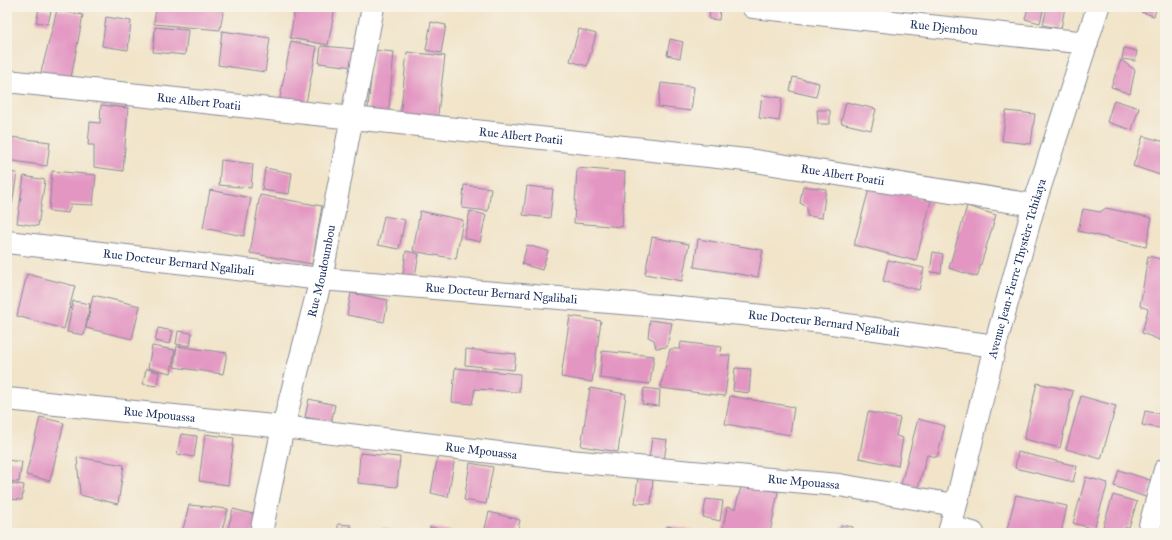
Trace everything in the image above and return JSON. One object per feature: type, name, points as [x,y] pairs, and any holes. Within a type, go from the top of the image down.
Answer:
[{"type":"street","name":"Rue Moudoumbou","points":[[261,533],[283,427],[321,278],[373,7]]},
{"type":"street","name":"Rue Djembou","points":[[753,7],[1087,43]]},
{"type":"street","name":"Avenue Jean-Pierre Thystère Tchikaya","points":[[950,530],[995,346],[1034,205],[1098,7]]},
{"type":"street","name":"Rue Albert Poatii","points":[[7,81],[755,162],[1034,205]]},
{"type":"street","name":"Rue Docteur Bernard Ngalibali","points":[[7,242],[321,278],[658,306],[825,322],[995,346]]},
{"type":"street","name":"Rue Mpouassa","points":[[7,399],[283,427],[558,460],[839,485],[955,505]]},
{"type":"street","points":[[1148,533],[1165,470]]},
{"type":"street","points":[[950,530],[973,533]]},
{"type":"building","points":[[63,7],[84,7],[83,11]]},
{"type":"building","points":[[156,7],[224,7],[220,30],[154,24]]},
{"type":"building","points":[[295,7],[335,7],[328,45],[290,38]]},
{"type":"building","points":[[1028,7],[1044,7],[1040,23],[1025,19]]},
{"type":"building","points":[[1047,7],[1065,7],[1061,29],[1043,25]]},
{"type":"building","points":[[1142,7],[1157,7],[1154,16],[1141,12]]},
{"type":"building","points":[[39,9],[51,11],[48,24],[36,22]]},
{"type":"building","points":[[710,9],[720,10],[719,20],[709,19]]},
{"type":"building","points":[[57,10],[83,15],[70,83],[39,80]]},
{"type":"building","points":[[106,17],[131,21],[128,50],[102,46]]},
{"type":"building","points":[[431,22],[446,25],[441,53],[426,50]]},
{"type":"building","points":[[155,27],[188,30],[185,55],[153,52]]},
{"type":"building","points":[[579,29],[596,34],[587,66],[570,61]]},
{"type":"building","points":[[222,31],[270,38],[265,72],[218,65]]},
{"type":"building","points":[[670,39],[683,42],[680,58],[667,55]]},
{"type":"building","points":[[291,41],[317,47],[305,108],[279,103]]},
{"type":"building","points":[[321,46],[357,49],[355,67],[319,63]]},
{"type":"building","points":[[1124,48],[1137,51],[1135,61],[1122,59]]},
{"type":"building","points":[[374,50],[394,52],[388,120],[367,117]]},
{"type":"building","points":[[407,52],[445,56],[437,122],[400,117]]},
{"type":"building","points":[[1121,60],[1135,70],[1130,94],[1111,87]]},
{"type":"building","points":[[793,77],[819,83],[816,97],[790,91]]},
{"type":"building","points":[[661,83],[694,87],[691,111],[658,107]]},
{"type":"building","points":[[762,95],[782,98],[779,121],[759,118]]},
{"type":"building","points":[[1114,100],[1139,108],[1132,130],[1107,122]]},
{"type":"building","points":[[846,102],[876,109],[871,130],[841,123]]},
{"type":"building","points":[[101,105],[128,108],[123,171],[94,167],[94,145],[88,145],[90,122],[100,123]]},
{"type":"building","points":[[817,110],[830,110],[830,124],[818,124]]},
{"type":"building","points":[[1006,111],[1035,114],[1031,144],[1002,141]]},
{"type":"building","points":[[1143,136],[1165,142],[1165,157],[1160,175],[1133,166]]},
{"type":"building","points":[[10,137],[50,142],[47,166],[7,160]]},
{"type":"building","points":[[221,160],[253,164],[251,188],[219,185]]},
{"type":"building","points":[[265,168],[292,173],[289,194],[262,190]]},
{"type":"building","points":[[577,168],[625,172],[622,227],[574,223]]},
{"type":"building","points":[[52,171],[96,175],[93,205],[71,204],[68,213],[49,211]]},
{"type":"building","points":[[7,172],[17,173],[12,205],[7,204]]},
{"type":"building","points":[[24,176],[45,180],[38,226],[17,223]]},
{"type":"building","points":[[464,185],[491,188],[488,211],[462,208]]},
{"type":"building","points":[[870,185],[931,201],[916,261],[854,245]]},
{"type":"building","points":[[527,186],[553,189],[550,218],[523,215]]},
{"type":"building","points":[[803,186],[826,189],[822,218],[807,216],[807,207],[800,203]]},
{"type":"building","points":[[210,190],[251,198],[244,236],[203,228]]},
{"type":"building","points":[[260,195],[322,206],[312,264],[250,253]]},
{"type":"building","points":[[967,206],[996,215],[977,277],[949,268]]},
{"type":"building","points":[[1106,208],[1152,218],[1146,247],[1078,231],[1083,209],[1100,212]]},
{"type":"building","points":[[420,211],[463,220],[456,259],[413,251]]},
{"type":"building","points":[[470,211],[486,215],[480,242],[464,238]]},
{"type":"building","points":[[384,216],[405,220],[399,249],[378,245]]},
{"type":"building","points":[[652,237],[689,244],[682,281],[645,274]]},
{"type":"building","points":[[698,239],[763,250],[758,277],[694,267]]},
{"type":"building","points":[[527,245],[548,251],[542,270],[522,264]]},
{"type":"building","points":[[406,251],[419,254],[415,276],[403,274]]},
{"type":"building","points":[[933,252],[943,254],[941,273],[930,272]]},
{"type":"building","points":[[1148,256],[1165,260],[1165,342],[1142,333],[1148,309],[1140,306]]},
{"type":"building","points":[[888,260],[924,268],[919,290],[883,281]]},
{"type":"building","points":[[27,274],[75,286],[64,329],[17,316]]},
{"type":"building","points":[[351,293],[388,300],[384,322],[347,315]]},
{"type":"building","points":[[93,295],[140,306],[132,339],[86,328]]},
{"type":"building","points":[[73,301],[90,304],[84,335],[67,332]]},
{"type":"building","points":[[570,316],[601,321],[592,382],[561,377]]},
{"type":"building","points":[[650,320],[672,323],[667,347],[656,348],[654,340],[648,337]]},
{"type":"building","points":[[158,328],[173,331],[170,344],[155,341]]},
{"type":"building","points":[[178,331],[192,333],[190,346],[176,344]]},
{"type":"building","points":[[681,342],[722,347],[720,355],[730,355],[725,396],[660,388],[670,349],[680,349]]},
{"type":"building","points":[[152,346],[175,350],[171,373],[148,368]]},
{"type":"building","points":[[177,346],[227,353],[223,374],[174,367]]},
{"type":"building","points":[[466,349],[516,354],[514,370],[465,365]]},
{"type":"building","points":[[602,351],[654,356],[650,384],[600,378]]},
{"type":"building","points":[[455,368],[520,374],[519,392],[475,389],[472,404],[452,402]]},
{"type":"building","points":[[735,368],[751,369],[749,393],[733,391]]},
{"type":"building","points":[[146,369],[159,372],[157,386],[143,384]]},
{"type":"building","points":[[1037,383],[1073,391],[1060,448],[1024,439]]},
{"type":"building","points":[[590,388],[626,394],[618,452],[581,446]]},
{"type":"building","points":[[644,388],[660,390],[659,406],[642,404]]},
{"type":"building","points":[[730,396],[794,407],[790,435],[725,424]]},
{"type":"building","points":[[1081,396],[1116,406],[1101,459],[1066,449]]},
{"type":"building","points":[[309,399],[335,405],[331,423],[305,417]]},
{"type":"building","points":[[1145,411],[1165,415],[1165,429],[1142,425]]},
{"type":"building","points":[[868,412],[900,418],[896,436],[903,438],[898,466],[859,458]]},
{"type":"building","points":[[40,417],[64,423],[50,481],[26,475]]},
{"type":"building","points":[[918,419],[945,426],[937,457],[927,455],[918,488],[901,484]]},
{"type":"building","points":[[181,434],[197,436],[194,457],[177,454]]},
{"type":"building","points":[[205,434],[234,438],[228,485],[199,481]]},
{"type":"building","points":[[652,438],[667,440],[664,461],[649,459]]},
{"type":"building","points":[[1018,452],[1077,466],[1073,482],[1015,468]]},
{"type":"building","points":[[360,453],[400,457],[397,487],[358,483]]},
{"type":"building","points":[[438,454],[455,457],[448,497],[431,493]]},
{"type":"building","points":[[77,457],[124,465],[118,504],[80,495]]},
{"type":"building","points":[[7,460],[22,462],[19,482],[7,481]]},
{"type":"building","points":[[470,463],[493,467],[486,504],[464,500]]},
{"type":"building","points":[[1119,470],[1153,481],[1148,498],[1114,486]]},
{"type":"building","points":[[638,477],[653,479],[651,504],[635,503]]},
{"type":"building","points":[[1086,477],[1108,483],[1094,529],[1073,523]]},
{"type":"building","points":[[7,483],[24,485],[22,500],[7,499]]},
{"type":"building","points":[[742,483],[778,492],[770,533],[722,533],[727,507],[735,509]]},
{"type":"building","points":[[1016,495],[1067,506],[1061,533],[1023,533],[1007,529]]},
{"type":"building","points":[[1113,495],[1137,502],[1129,527],[1125,527],[1124,533],[1101,533]]},
{"type":"building","points":[[706,499],[723,501],[720,521],[703,517]]},
{"type":"building","points":[[189,505],[228,509],[221,533],[182,533]]},
{"type":"building","points":[[233,509],[257,515],[253,533],[227,533]]},
{"type":"building","points":[[489,512],[520,520],[517,533],[484,533]]},
{"type":"building","points":[[338,524],[351,525],[351,533],[338,533]]},
{"type":"building","points":[[841,525],[853,527],[852,533],[840,533]]},
{"type":"building","points":[[667,526],[693,530],[693,533],[666,533]]},
{"type":"building","points":[[430,527],[456,532],[456,533],[429,533]]},
{"type":"building","points":[[382,528],[403,532],[403,533],[381,533]]}]
